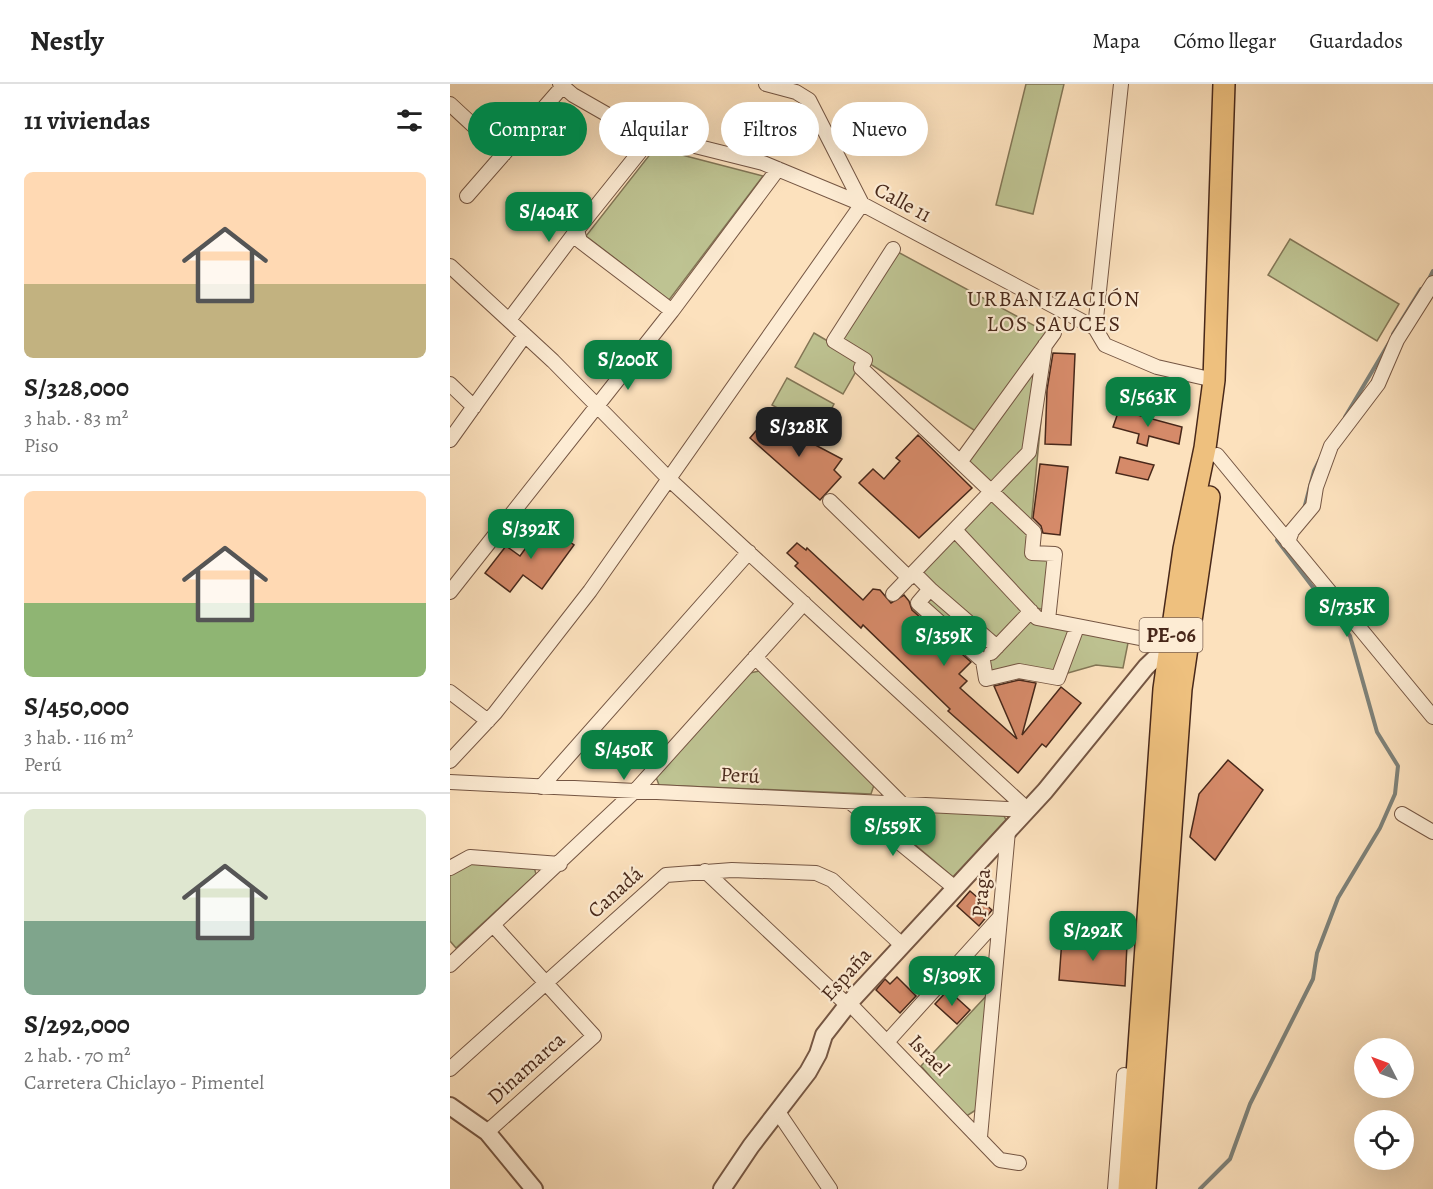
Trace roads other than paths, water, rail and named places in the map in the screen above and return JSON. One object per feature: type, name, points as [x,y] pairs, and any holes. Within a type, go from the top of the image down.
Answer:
[{"type":"main road","name":"PE-06","points":[[1129,1189],[1164,689],[1184,549],[1205,448],[1214,380],[1224,84]]},
{"type":"main road","name":"PE-06","points":[[1145,1189],[1181,689],[1199,551],[1217,455],[1228,377],[1238,84]]},
{"type":"main road","points":[[1124,1075],[1146,966]]},
{"type":"street","points":[[450,761],[488,721],[553,642],[670,480],[862,204],[809,100],[796,88],[766,84]]},
{"type":"street","points":[[1095,328],[1121,84]]},
{"type":"street","points":[[547,102],[561,85]]},
{"type":"street","name":"Calle 11","points":[[561,85],[599,110]]},
{"type":"street","points":[[450,104],[468,121]]},
{"type":"street","name":"Calle 11","points":[[709,150],[778,169],[862,204],[1095,328],[1105,345],[1157,367],[1214,380]]},
{"type":"street","points":[[467,196],[502,156]]},
{"type":"street","points":[[509,320],[636,156]]},
{"type":"street","points":[[450,592],[672,311],[778,169]]},
{"type":"street","points":[[577,230],[580,242],[672,311]]},
{"type":"street","points":[[893,249],[834,341],[865,360],[861,368],[1034,532],[1032,553],[1055,554],[1048,620]]},
{"type":"street","points":[[450,266],[597,405],[670,480],[1028,810]]},
{"type":"street","points":[[1283,537],[1292,531],[1313,507],[1316,487],[1330,446],[1378,384],[1397,340],[1433,283]]},
{"type":"street","points":[[961,461],[1054,333]]},
{"type":"street","points":[[450,440],[525,335]]},
{"type":"street","points":[[893,594],[1029,452],[1045,345]]},
{"type":"street","points":[[450,384],[474,406]]},
{"type":"street","points":[[1217,455],[1433,717]]},
{"type":"street","points":[[830,501],[911,575],[997,647]]},
{"type":"street","points":[[955,530],[1037,618],[1170,645]]},
{"type":"street","points":[[541,786],[749,552]]},
{"type":"street","points":[[930,589],[918,603],[983,661],[986,679],[1019,671],[1058,678],[1077,627]]},
{"type":"street","points":[[450,965],[561,864],[635,791],[804,603]]},
{"type":"street","points":[[983,661],[1030,611]]},
{"type":"street","points":[[956,636],[968,621]]},
{"type":"street","name":"España","points":[[722,1189],[808,1072],[818,1054],[824,1035],[849,1003],[1028,810],[1146,667],[1170,645]]},
{"type":"street","points":[[755,657],[903,805]]},
{"type":"street","points":[[450,692],[488,721]]},
{"type":"street","name":"Perú","points":[[450,782],[1028,810]]},
{"type":"street","points":[[850,802],[955,888]]},
{"type":"street","points":[[1402,814],[1433,832]]},
{"type":"street","name":"Praga","points":[[980,1137],[1008,831]]},
{"type":"street","points":[[450,867],[470,857],[561,864]]},
{"type":"street","name":"Canadá","points":[[450,1069],[666,875],[705,871],[816,873],[832,880],[902,945]]},
{"type":"street","name":"Israel","points":[[705,871],[841,999],[849,1003],[1000,1160],[1019,1163]]},
{"type":"street","points":[[887,1042],[1000,917]]},
{"type":"street","points":[[494,926],[546,981]]},
{"type":"street","name":"Dinamarca","points":[[487,1132],[594,1036],[546,981]]},
{"type":"street","points":[[1115,1189],[1124,1075]]},
{"type":"street","points":[[450,1106],[487,1132],[534,1189]]},
{"type":"street","points":[[778,1112],[830,1189]]},
{"type":"waterway","points":[[1428,281],[1433,271]]},
{"type":"waterway","points":[[1393,334],[1421,289]]},
{"type":"waterway","points":[[1345,417],[1389,343]]},
{"type":"waterway","points":[[1304,509],[1314,471],[1320,459]]},
{"type":"waterway","points":[[1200,1189],[1230,1159],[1250,1104],[1313,979],[1317,953],[1338,898],[1380,828],[1395,794],[1398,766],[1377,732],[1350,636],[1277,540],[1279,537]]},
{"type":"district","name":"URBANIZACIÓN LOS SAUCES","points":[[1054,310]]}]
